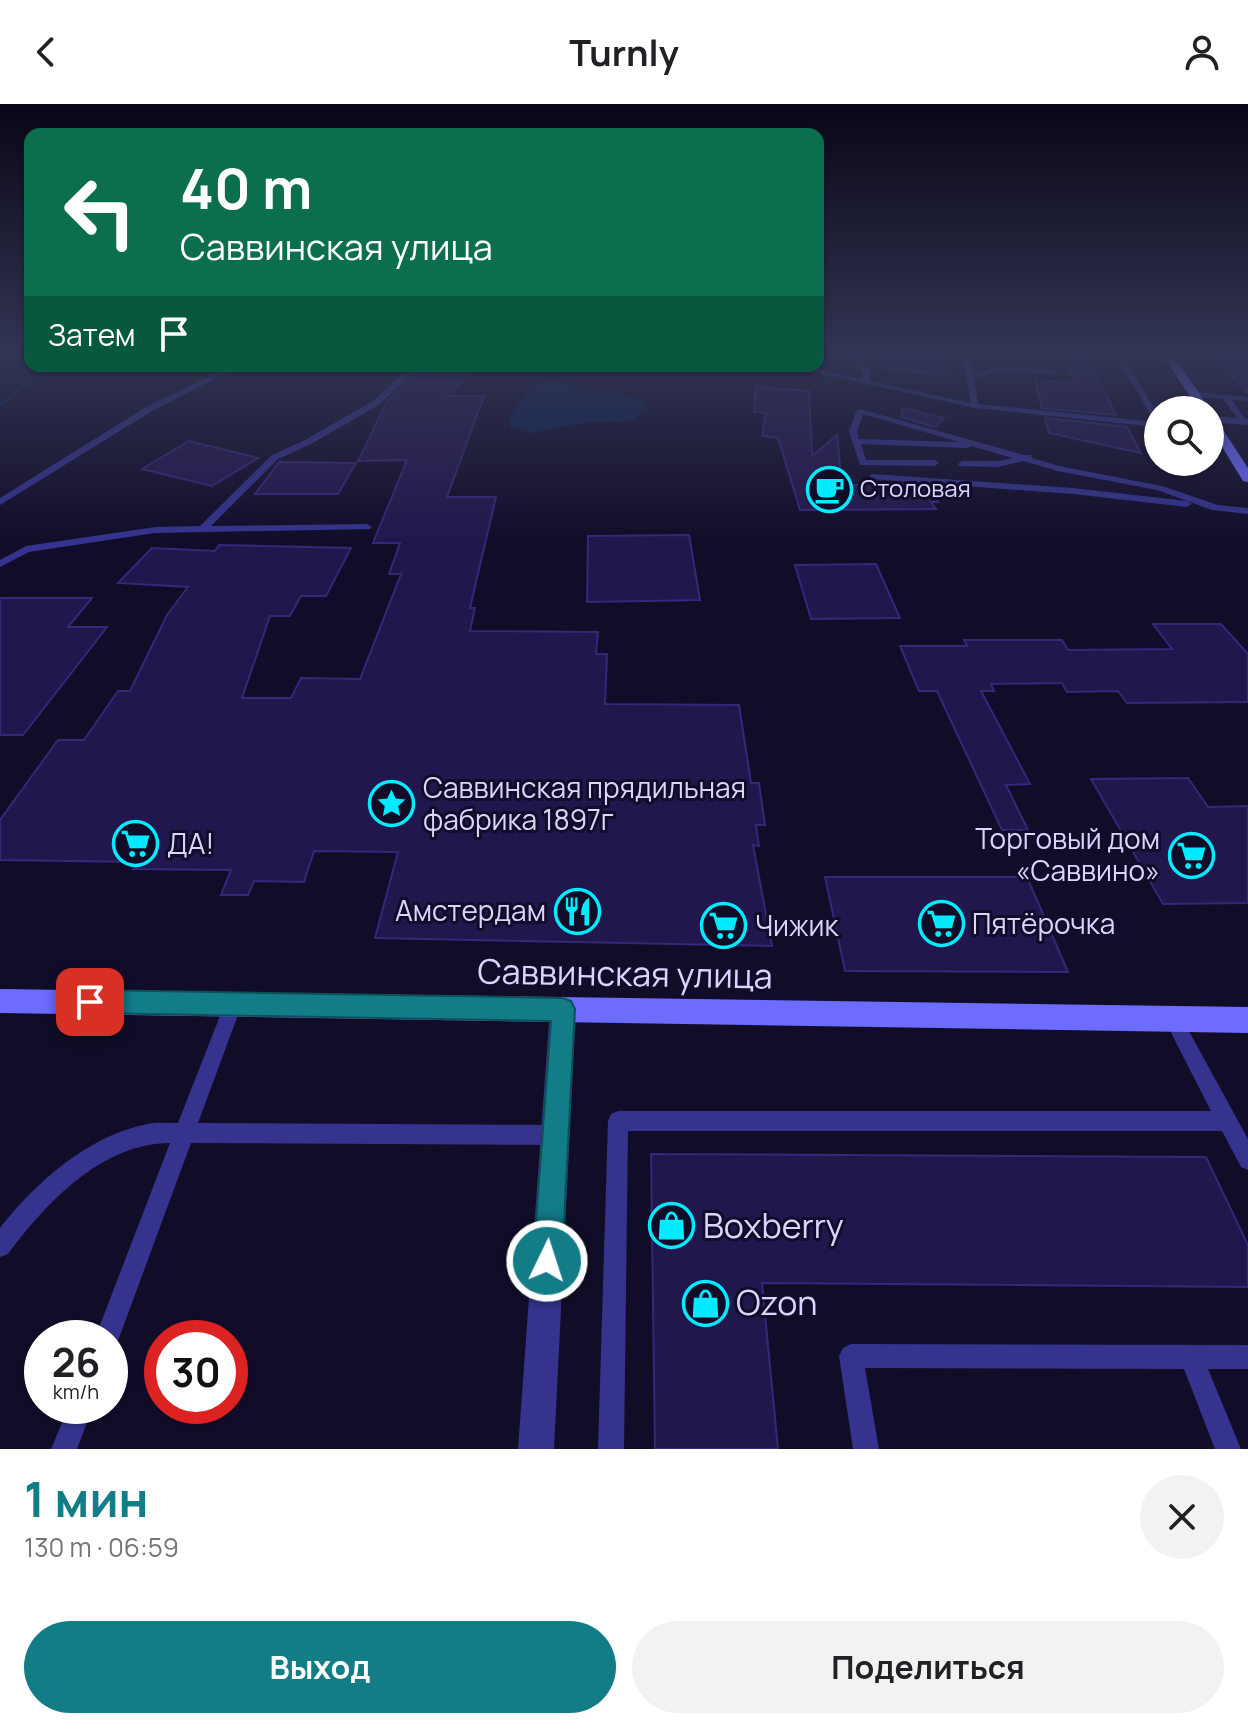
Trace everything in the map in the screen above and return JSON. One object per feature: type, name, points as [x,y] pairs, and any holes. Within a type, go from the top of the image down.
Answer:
[{"type":"main road","points":[[1224,439],[1242,461],[1248,478]]},
{"type":"main road","name":"Саввинская улица","points":[[0,1001],[1248,1020]]},
{"type":"street","points":[[1224,423],[1247,422]]},
{"type":"street","points":[[536,1449],[563,1009]]},
{"type":"lane","points":[[0,502],[138,416]]},
{"type":"lane","points":[[203,529],[275,457],[354,416]]},
{"type":"lane","points":[[858,416],[853,432],[863,463],[935,463]]},
{"type":"lane","points":[[878,416],[991,446],[1058,468],[1159,488],[1218,508]]},
{"type":"lane","points":[[1080,416],[1144,422]]},
{"type":"lane","points":[[856,441],[991,446]]},
{"type":"lane","points":[[962,464],[998,464],[1028,457]]},
{"type":"lane","points":[[1058,468],[1073,491]]},
{"type":"lane","points":[[873,477],[1073,491],[1248,511]]},
{"type":"lane","points":[[0,564],[26,549],[155,530],[367,527]]},
{"type":"lane","points":[[114,1320],[233,1004]]},
{"type":"lane","points":[[1173,1019],[1248,1160]]},
{"type":"lane","points":[[611,1449],[618,1121],[1227,1121]]},
{"type":"lane","points":[[0,1246],[44,1196],[108,1148],[149,1133],[555,1135]]},
{"type":"lane","points":[[866,1449],[851,1356],[1248,1357]]},
{"type":"lane","points":[[1191,1356],[1228,1449]]},
{"type":"lane","points":[[64,1449],[74,1424]]},
{"type":"water","points":[[638,416],[634,421],[588,422],[532,433],[511,428],[509,417]]},
{"type":"building","points":[[380,416],[477,416],[447,497],[496,497],[470,608],[475,608],[470,631],[598,632],[596,654],[607,654],[605,704],[739,705],[751,783],[759,783],[765,825],[756,825],[759,846],[753,845],[772,946],[375,938],[398,852],[314,851],[304,882],[254,881],[248,895],[221,895],[231,870],[133,869],[138,862],[0,860],[0,820],[58,740],[84,740],[118,691],[130,691],[167,615],[188,587],[118,583],[152,548],[215,551],[219,545],[351,548],[326,596],[301,596],[290,616],[270,616],[242,698],[291,698],[301,678],[360,679],[401,574],[389,574],[400,543],[373,543],[407,460],[358,461]]},
{"type":"building","points":[[766,416],[810,416],[812,456],[837,435],[842,486],[886,483],[930,486],[938,502],[931,502],[936,509],[800,510],[778,438],[762,436]]},
{"type":"building","points":[[935,416],[944,418],[935,427],[901,417]]},
{"type":"building","points":[[1045,418],[1127,427],[1141,453],[1049,433]]},
{"type":"building","points":[[189,441],[258,458],[212,486],[142,469]]},
{"type":"building","points":[[279,462],[356,463],[338,494],[255,494]]},
{"type":"building","points":[[689,535],[700,600],[587,602],[588,536]]},
{"type":"building","points":[[876,564],[900,618],[811,619],[795,565]]},
{"type":"building","points":[[0,598],[92,598],[68,627],[107,627],[23,735],[0,735]]},
{"type":"building","points":[[1153,624],[1221,624],[1248,654],[1248,702],[1127,703],[1118,691],[1067,692],[1062,683],[991,684],[994,691],[981,691],[1030,784],[1006,785],[1028,830],[1002,830],[937,691],[919,691],[900,646],[967,646],[964,640],[1062,640],[1068,650],[1172,649]]},
{"type":"building","name":"Торговый дом «Саввино»","points":[[1188,778],[1208,807],[1248,806],[1248,903],[1163,904],[1091,779]]},
{"type":"building","name":"Пятёрочка","points":[[825,877],[1027,877],[1068,972],[845,971]]},
{"type":"building","points":[[651,1154],[1206,1157],[1248,1245],[1248,1287],[762,1283],[778,1449],[655,1449]]},
{"type":"place","name":"Столовая","points":[[829,489]]},
{"type":"place","name":"Саввинская прядильная фабрика 1897г","points":[[392,804]]},
{"type":"place","name":"ДА!","points":[[136,844]]},
{"type":"place","name":"Торговый дом «Саввино»","points":[[1191,855]]},
{"type":"place","name":"Амстердам","points":[[577,911]]},
{"type":"place","name":"Пятёрочка","points":[[941,924]]},
{"type":"place","name":"Чижик","points":[[724,926]]},
{"type":"place","name":"Boxberry","points":[[672,1226]]},
{"type":"place","name":"Ozon","points":[[705,1303]]},
{"type":"route","points":[[90,1002],[563,1009],[547,1261]]}]
